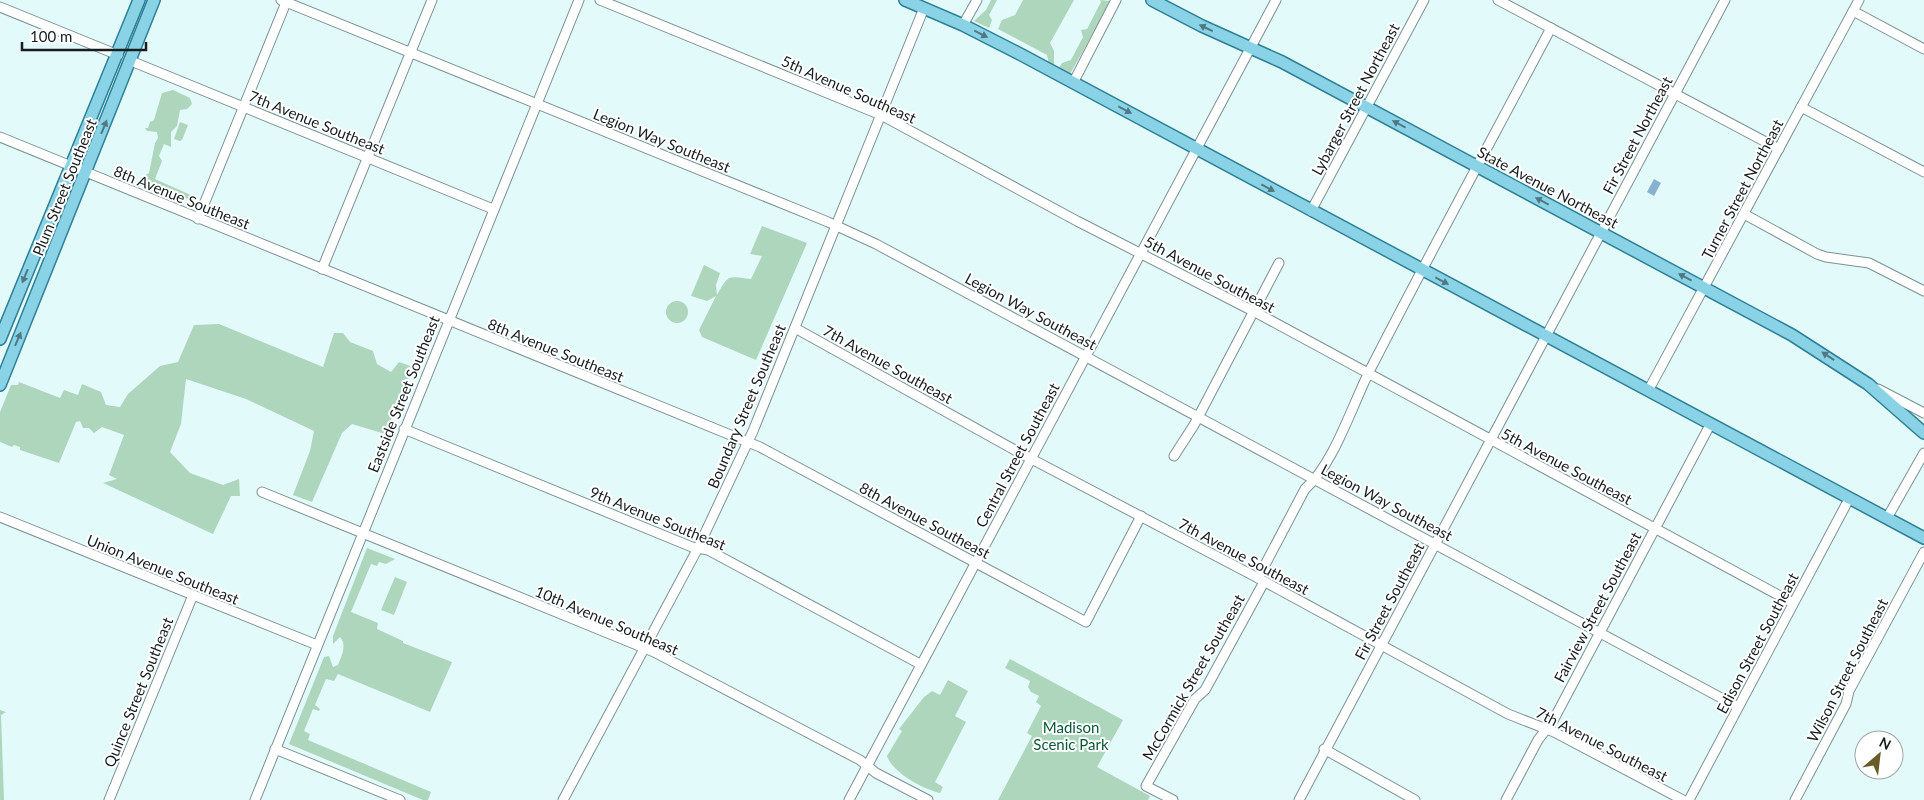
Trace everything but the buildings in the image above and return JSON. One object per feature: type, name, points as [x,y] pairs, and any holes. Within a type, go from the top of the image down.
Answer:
[{"type":"main road","name":"Plum Street Southeast","points":[[0,339],[140,0]]},
{"type":"main road","name":"Plum Street Southeast","points":[[0,384],[154,0]]},
{"type":"main road","points":[[905,0],[963,25],[1073,83],[1924,538]]},
{"type":"main road","name":"State Avenue Northeast","points":[[1152,0],[1251,47],[1478,166],[1819,350],[1868,384]]},
{"type":"main road","points":[[1868,384],[1924,433]]},
{"type":"street","points":[[322,268],[432,0]]},
{"type":"street","name":"Eastside Street Southeast","points":[[255,800],[579,0]]},
{"type":"street","name":"5th Avenue Southeast","points":[[600,0],[881,115],[1255,312],[1793,603]]},
{"type":"street","points":[[963,25],[977,0]]},
{"type":"street","points":[[1073,83],[1116,0]]},
{"type":"street","name":"Central Street Southeast","points":[[849,800],[1031,457],[1198,150],[1276,0]]},
{"type":"street","name":"Lybarger Street Northeast","points":[[1311,211],[1424,0]]},
{"type":"street","points":[[1498,0],[1779,149]]},
{"type":"street","name":"Turner Street Northeast","points":[[1648,391],[1859,0]]},
{"type":"street","points":[[198,219],[244,107],[284,1]]},
{"type":"street","name":"Legion Way Southeast","points":[[284,1],[837,226],[910,262],[1738,707]]},
{"type":"street","name":"Fir Street Northeast","points":[[1546,336],[1675,94],[1721,1]]},
{"type":"street","points":[[0,7],[118,55]]},
{"type":"street","name":"Boundary Street Southeast","points":[[563,800],[698,548],[748,442],[924,8]]},
{"type":"street","points":[[1853,11],[1924,49]]},
{"type":"street","name":"McCormick Street Southeast","points":[[1173,800],[1146,786],[1195,699],[1205,690],[1261,580],[1304,489],[1315,480],[1343,428],[1368,374],[1551,28]]},
{"type":"street","name":"7th Avenue Southeast","points":[[131,61],[493,209]]},
{"type":"street","points":[[1801,107],[1924,172]]},
{"type":"street","name":"8th Avenue Southeast","points":[[0,137],[322,268],[448,322],[748,442],[1086,622],[1142,516]]},
{"type":"street","points":[[1744,214],[1817,254],[1869,263],[1924,291]]},
{"type":"street","points":[[1174,456],[1198,417],[1255,312],[1259,299],[1279,263]]},
{"type":"street","name":"7th Avenue Southeast","points":[[795,328],[1508,714],[1546,729],[1683,800]]},
{"type":"street","name":"Fir Street Southeast","points":[[1299,800],[1324,749],[1546,336]]},
{"type":"street","name":"State Avenue Northeast","points":[[1868,384],[1924,413]]},
{"type":"street","name":"Fairview Street Southeast","points":[[1506,800],[1600,632],[1710,425]]},
{"type":"street","name":"9th Avenue Southeast","points":[[404,429],[698,548],[708,550],[920,664]]},
{"type":"street","points":[[1887,518],[1924,453]]},
{"type":"street","name":"10th Avenue Southeast","points":[[262,492],[644,648],[867,765],[876,772],[928,800]]},
{"type":"street","name":"Edison Street Southeast","points":[[1689,800],[1849,499]]},
{"type":"street","name":"Union Avenue Southeast","points":[[0,517],[317,645]]},
{"type":"street","points":[[0,523],[10,521]]},
{"type":"street","name":"Wilson Street Southeast","points":[[1795,800],[1846,704],[1849,691],[1924,552]]},
{"type":"street","name":"Quince Street Southeast","points":[[108,800],[193,595]]},
{"type":"street","points":[[275,749],[400,800]]},
{"type":"street","points":[[1324,749],[1414,800]]},
{"type":"green space","points":[[991,0],[997,0],[989,15],[992,20],[989,28],[974,21],[986,10]]},
{"type":"green space","points":[[1023,0],[1074,0],[1050,43],[1054,51],[1054,64],[1049,64],[1047,55],[998,29],[1002,20],[1015,15]]},
{"type":"green space","points":[[1100,0],[1111,1],[1070,74],[1059,68],[1062,63],[1071,60],[1083,37],[1081,30],[1087,29],[1101,2]]},
{"type":"green space","points":[[173,90],[190,98],[192,104],[187,109],[180,110],[177,126],[171,132],[171,147],[164,144],[159,156],[162,161],[155,179],[193,196],[192,201],[149,183],[144,176],[149,173],[155,143],[158,138],[157,132],[147,131],[145,128],[148,128],[150,122],[154,120],[162,93]]},
{"type":"green space","points":[[180,122],[188,125],[180,141],[174,139]]},
{"type":"green space","points":[[762,226],[807,243],[756,360],[702,337],[699,330],[716,296],[707,301],[691,296],[704,265],[720,273],[716,285],[717,295],[724,283],[730,278],[751,279],[762,256],[750,254]]},
{"type":"green space","points":[[677,301],[685,304],[688,312],[685,320],[677,323],[669,320],[666,312],[669,304]]},
{"type":"green space","points":[[219,324],[323,367],[334,333],[343,333],[350,342],[373,351],[377,364],[391,372],[399,362],[413,367],[385,434],[352,424],[342,433],[312,502],[293,495],[310,451],[314,431],[246,399],[186,379],[181,424],[170,452],[190,473],[223,485],[239,479],[240,496],[231,496],[213,534],[103,483],[117,479],[109,475],[124,435],[102,427],[94,433],[89,428],[83,428],[80,421],[76,422],[59,463],[20,450],[20,447],[14,445],[12,447],[0,442],[0,412],[11,385],[18,385],[19,382],[60,398],[64,390],[78,395],[82,384],[101,392],[106,405],[120,407],[128,394],[160,366],[178,362],[194,325]]},
{"type":"green space","points":[[367,548],[395,559],[386,564],[379,562],[377,566],[371,564],[351,612],[378,623],[377,629],[403,641],[403,643],[452,662],[430,712],[338,674],[334,681],[326,679],[315,705],[320,709],[319,711],[313,709],[304,731],[310,734],[308,740],[431,792],[428,800],[423,800],[289,744],[324,657],[329,656],[333,667],[338,665],[340,661],[343,643],[340,637],[333,644],[333,636]]},
{"type":"green space","points":[[395,577],[407,582],[394,615],[381,610]]},
{"type":"green space","name":"Madison Scenic Park","points":[[1010,659],[1123,720],[1097,767],[1150,796],[1148,800],[998,800],[1032,736],[1027,733],[1041,706],[1036,702],[1039,696],[1031,692],[1028,687],[1030,681],[1005,668]]},
{"type":"green space","points":[[948,680],[968,691],[955,716],[966,722],[935,782],[943,787],[940,793],[925,788],[909,779],[895,768],[887,756],[902,731],[899,729],[924,697],[932,691],[940,695]]},
{"type":"green space","points":[[0,710],[6,712],[1,715],[4,800],[0,800]]},
{"type":"water","points":[[1654,179],[1661,183],[1654,196],[1647,192]]}]
